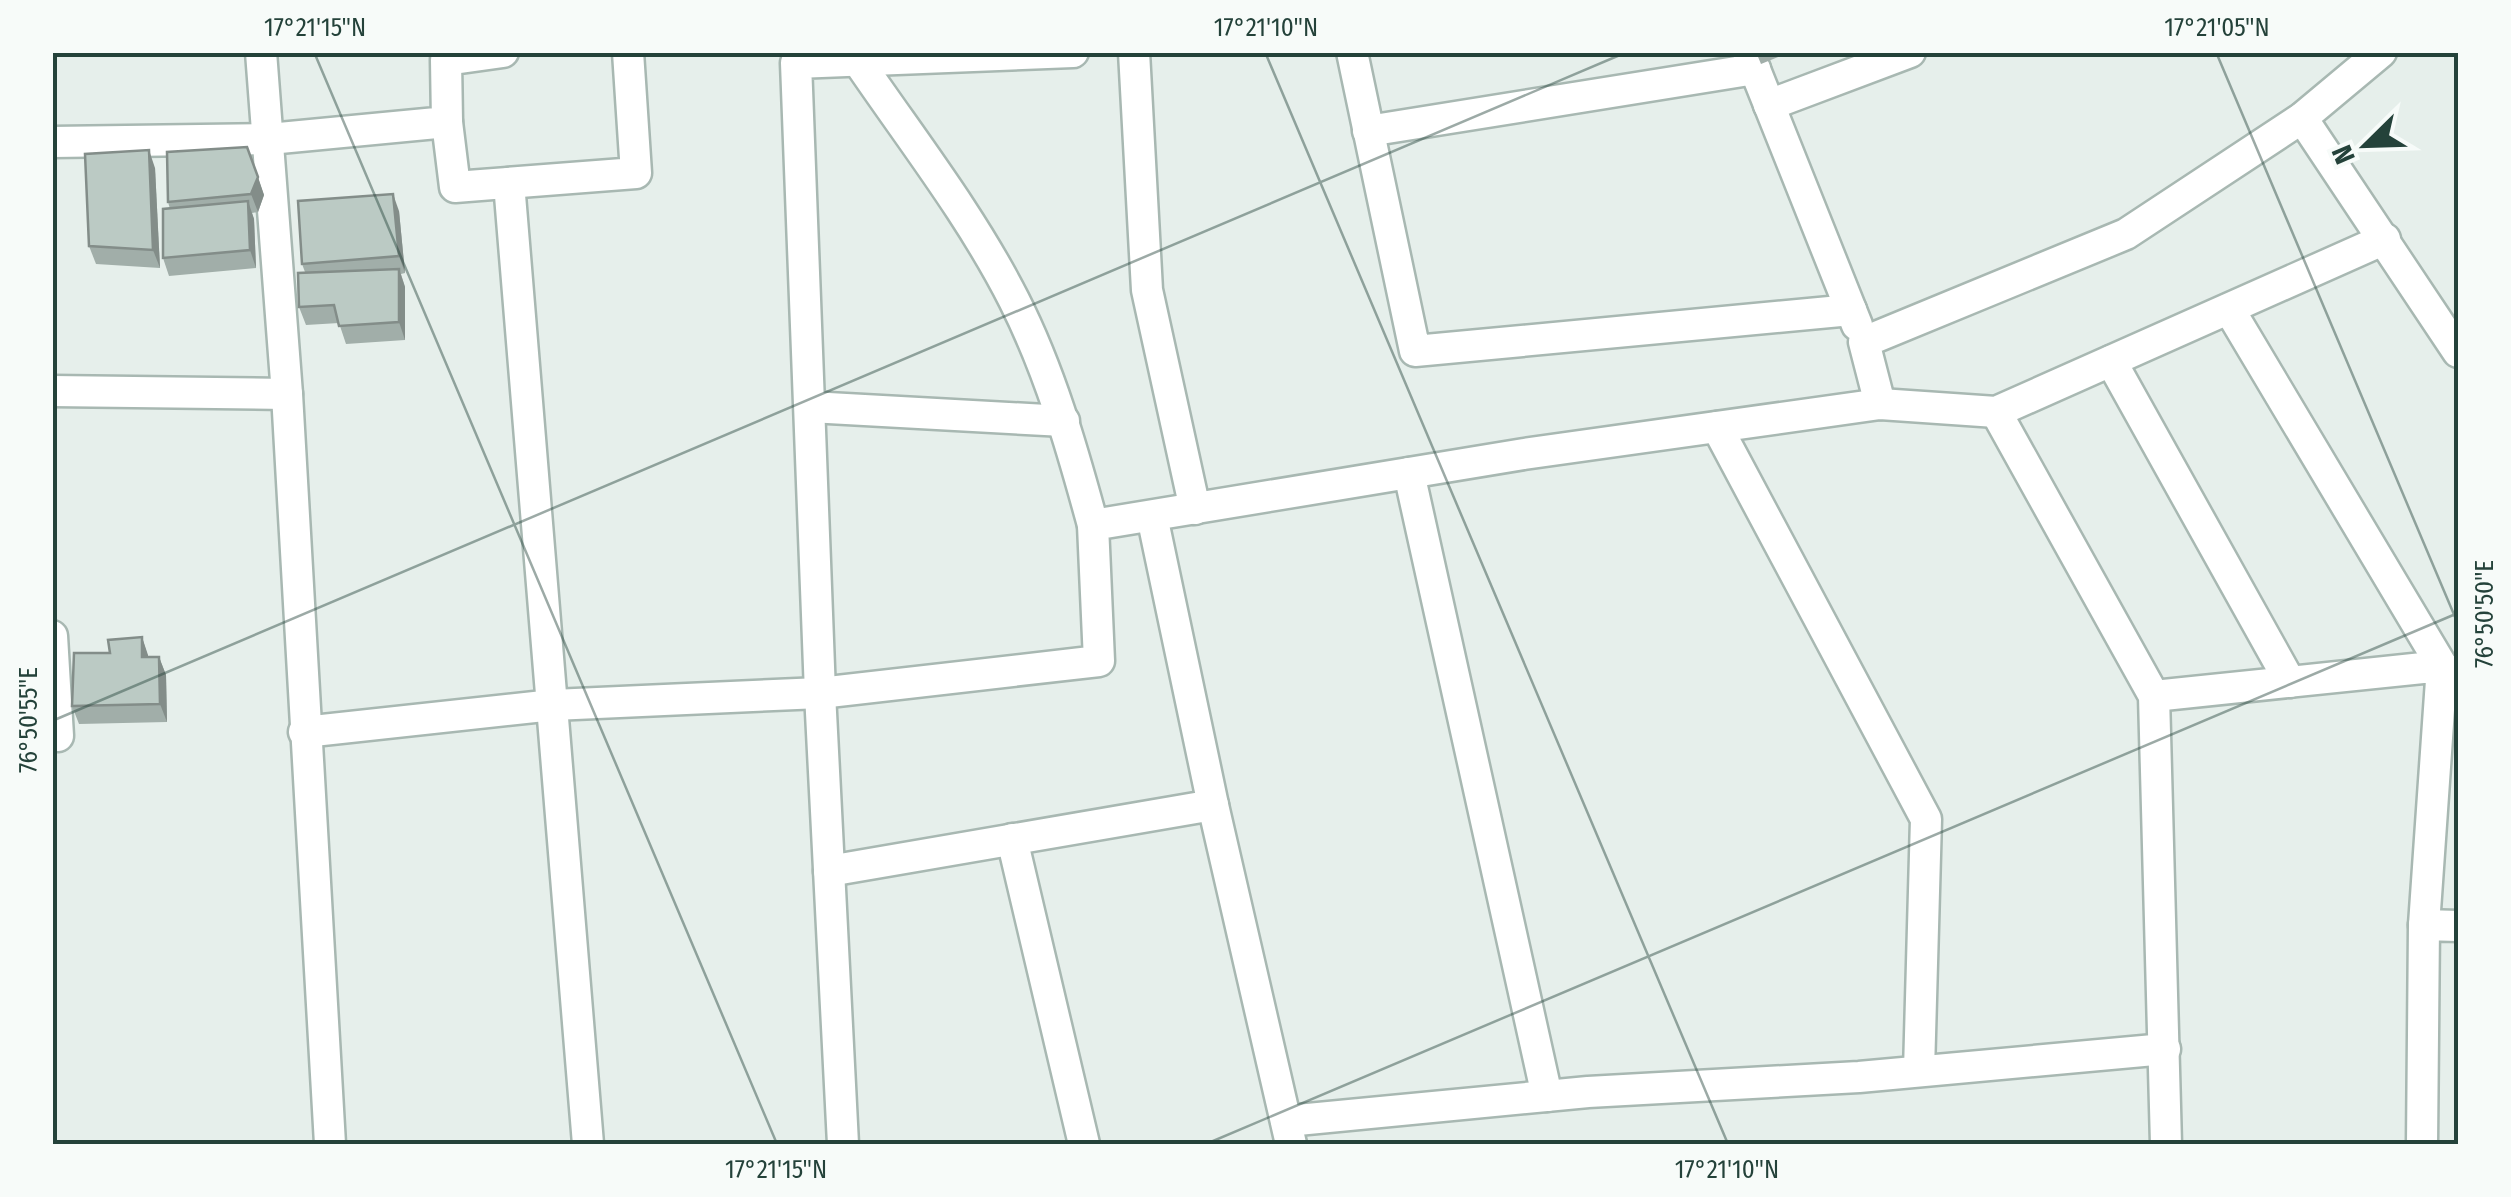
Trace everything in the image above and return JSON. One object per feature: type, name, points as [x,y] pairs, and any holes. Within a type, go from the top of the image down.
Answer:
[{"type":"street","points":[[261,52],[287,394],[330,1144]]},
{"type":"street","points":[[503,52],[446,56],[447,122],[455,187],[636,173],[628,52]]},
{"type":"street","points":[[843,1144],[820,692],[796,64],[1072,52]]},
{"type":"street","points":[[1134,52],[1147,290],[1195,509]]},
{"type":"street","points":[[1352,52],[1415,351],[1851,310]]},
{"type":"street","points":[[1770,105],[1910,52]]},
{"type":"street","points":[[1864,342],[2126,234],[2302,118],[2381,52]]},
{"type":"street","points":[[304,732],[553,705],[820,692],[1100,661],[1093,524],[1064,421],[1026,325],[1003,280],[858,61]]},
{"type":"street","points":[[1368,131],[1752,61],[1864,342],[1880,404]]},
{"type":"street","points":[[2302,118],[2458,352]]},
{"type":"street","points":[[52,142],[269,139],[447,122]]},
{"type":"street","points":[[509,183],[588,1144]]},
{"type":"street","points":[[1093,524],[1880,404],[1996,412],[2385,240]]},
{"type":"street","points":[[2229,309],[2442,666],[2449,698],[2424,925],[2422,1144]]},
{"type":"street","points":[[2111,361],[2290,682]]},
{"type":"street","points":[[52,391],[287,394]]},
{"type":"street","points":[[810,407],[1064,421]]},
{"type":"street","points":[[1996,412],[2154,696],[2166,1144]]},
{"type":"street","points":[[1717,427],[1926,820],[1919,1071]]},
{"type":"street","points":[[1409,473],[1547,1096]]},
{"type":"street","points":[[1152,516],[1213,805],[1289,1133],[1547,1096],[1919,1071],[2165,1049]]},
{"type":"street","points":[[52,636],[58,736]]},
{"type":"street","points":[[2154,696],[2442,666]]},
{"type":"street","points":[[829,871],[1213,805]]},
{"type":"street","points":[[1012,839],[1084,1144]]},
{"type":"street","points":[[2424,925],[2458,926]]},
{"type":"building","points":[[247,147],[258,177],[251,194],[168,202],[167,152]]},
{"type":"building","points":[[149,150],[153,250],[89,246],[85,154]]},
{"type":"building","points":[[393,194],[399,256],[302,264],[298,201]]},
{"type":"building","points":[[248,201],[250,250],[163,258],[163,209]]},
{"type":"building","points":[[399,269],[399,322],[339,326],[334,305],[299,307],[298,273]]},
{"type":"building","points":[[142,637],[142,657],[159,657],[160,704],[72,706],[74,653],[110,653],[108,640]]}]
